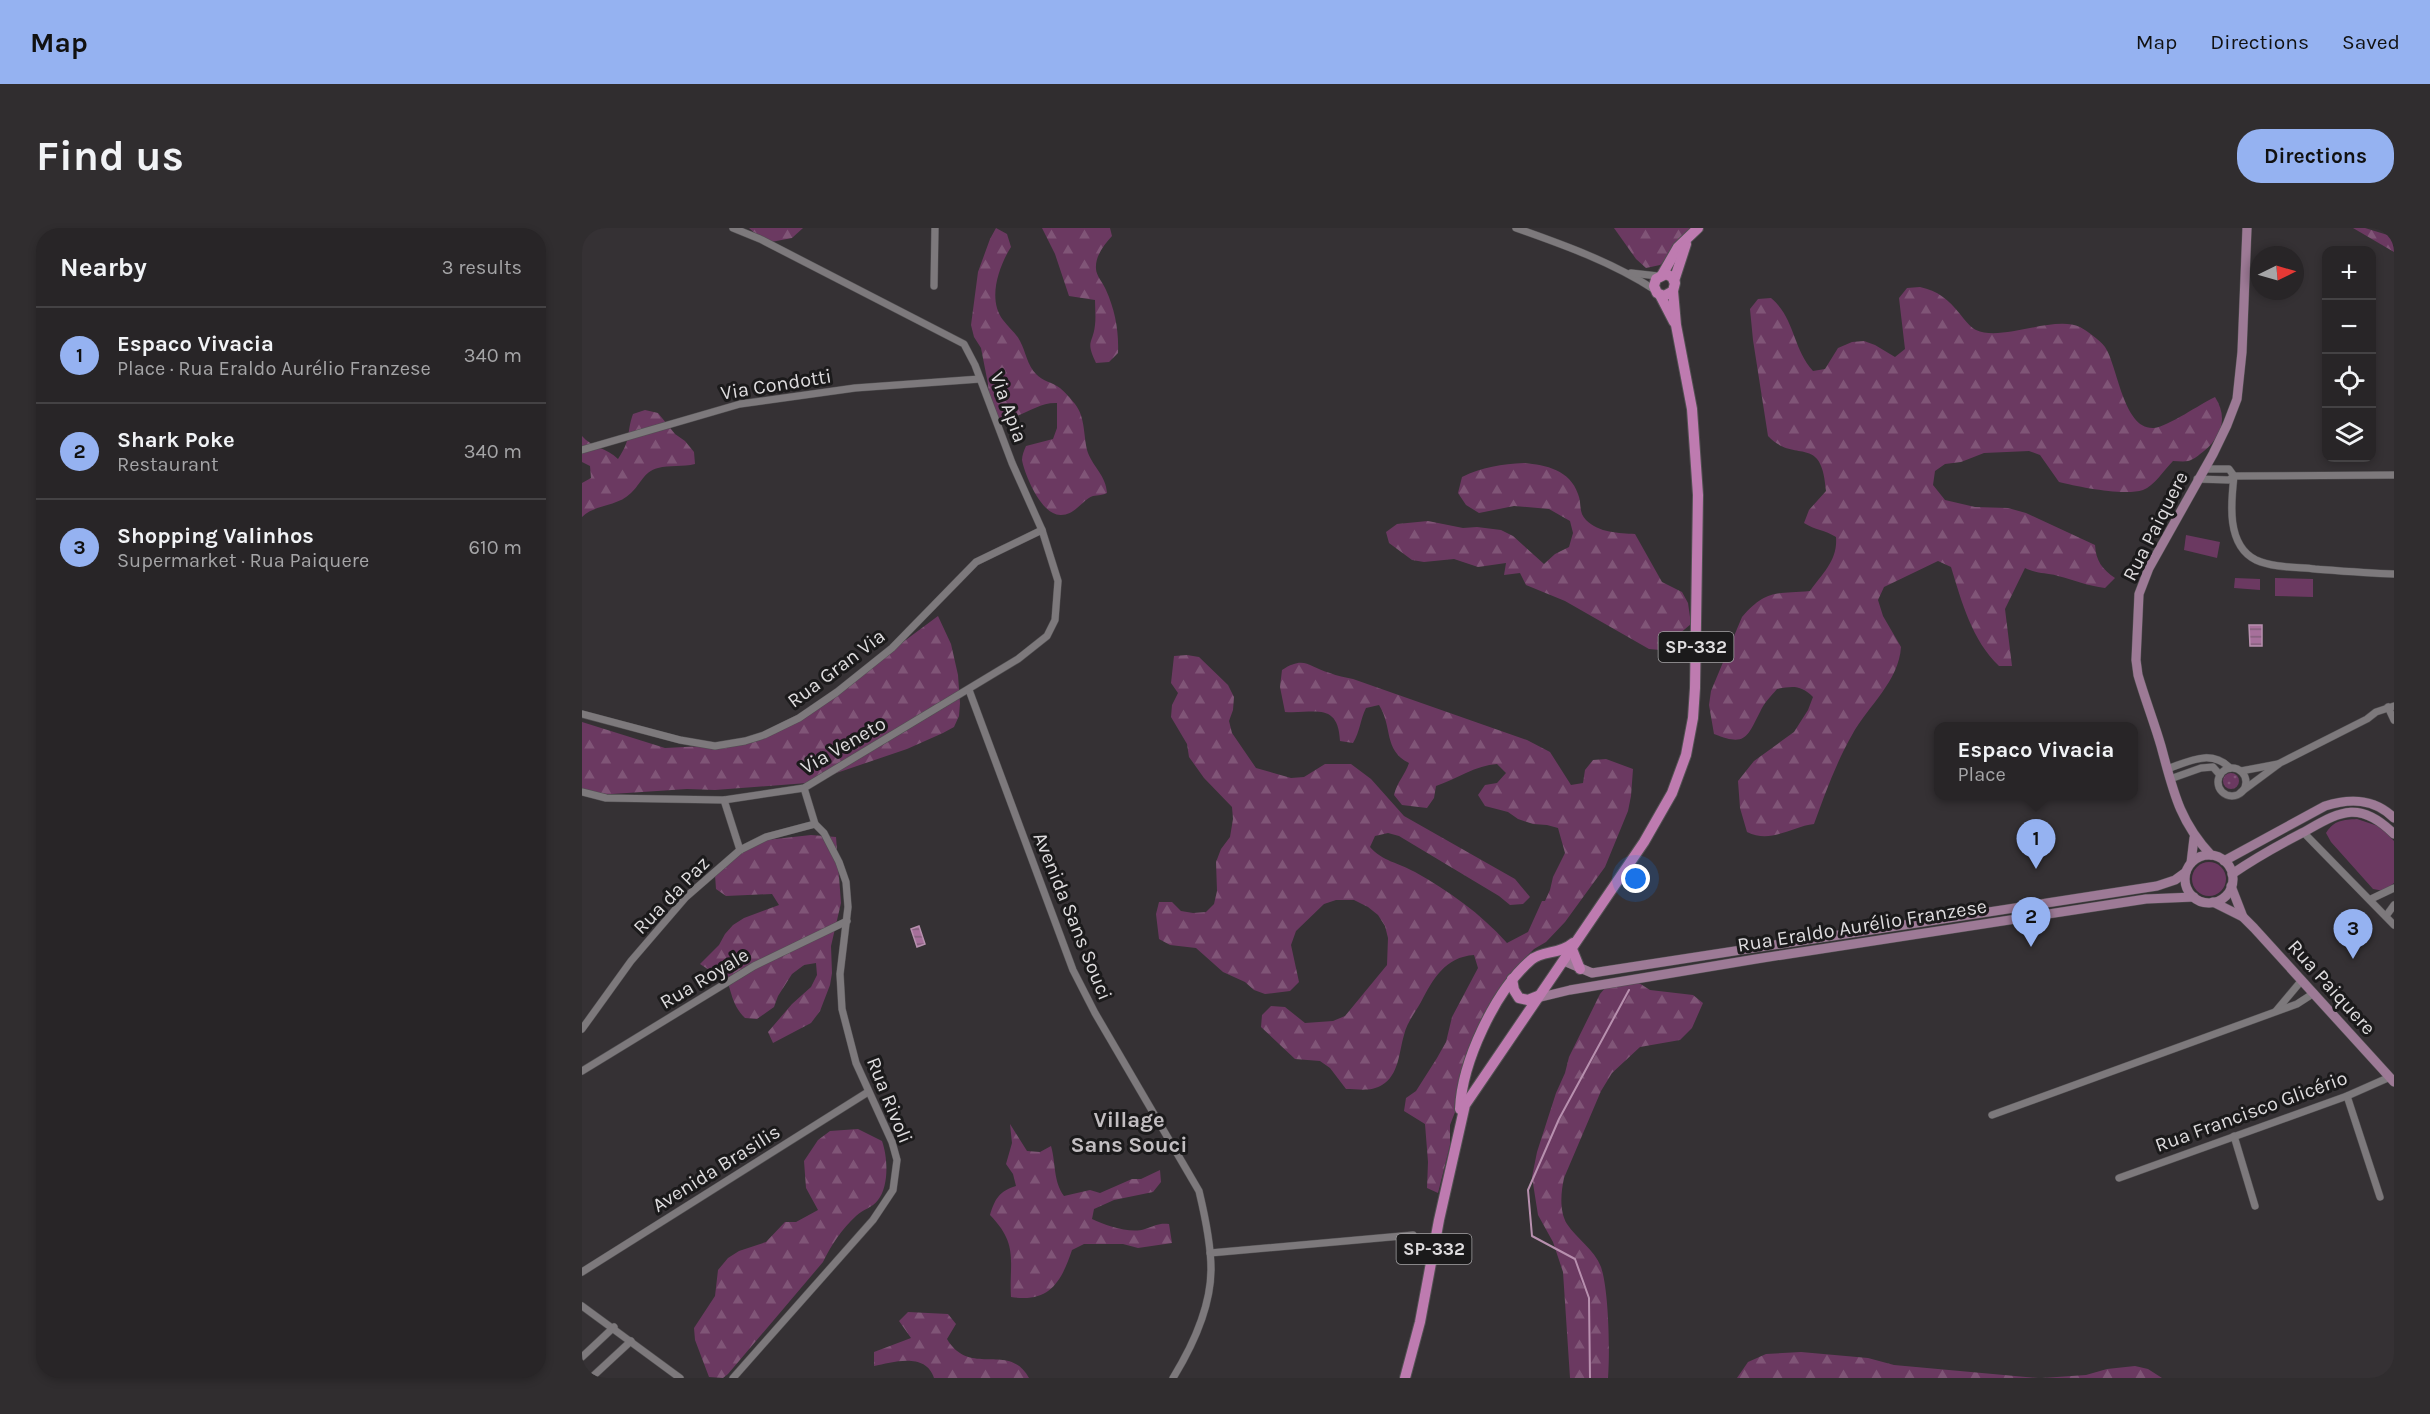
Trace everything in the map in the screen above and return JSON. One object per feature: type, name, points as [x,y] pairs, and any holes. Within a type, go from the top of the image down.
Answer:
[{"type":"main road","name":"SP-332","points":[[1676,325],[1654,282],[1674,253],[1698,228]]},
{"type":"main road","name":"Rua Paiquere","points":[[2211,855],[2194,838],[2183,819],[2142,688],[2136,660],[2139,594],[2149,568],[2227,425],[2237,399],[2241,379],[2247,228]]},
{"type":"main road","name":"SP-332","points":[[1460,1119],[1468,1099],[1644,842],[1672,793],[1686,755],[1693,718],[1698,495],[1690,393],[1676,325],[1674,286],[1687,241]]},
{"type":"main road","points":[[1658,292],[1667,295],[1674,286],[1669,275],[1660,275]]},
{"type":"main road","points":[[2224,861],[2325,806],[2338,802],[2364,801],[2381,807],[2394,818]]},
{"type":"main road","points":[[2232,874],[2333,815],[2352,813],[2376,819],[2394,834]]},
{"type":"main road","points":[[2189,867],[2200,857],[2211,855],[2224,861],[2232,874],[2231,886],[2224,897],[2206,903],[2194,897],[2188,890],[2185,881],[2194,838]]},
{"type":"main road","name":"Rua Eraldo Aurélio Franzese","points":[[1564,961],[1592,972],[2157,886],[2175,880],[2189,867]]},
{"type":"main road","name":"Rua Paiquere","points":[[2231,886],[2243,916],[2393,1078]]},
{"type":"main road","name":"Rua Eraldo Aurélio Franzese","points":[[1537,998],[1570,990],[1815,950],[2146,900],[2194,897]]},
{"type":"main road","name":"Rua Paiquere","points":[[2213,902],[2243,916]]},
{"type":"main road","name":"SP-332","points":[[1405,1378],[1420,1322],[1460,1119],[1464,1087],[1486,1019],[1512,979],[1531,960],[1562,951],[1574,944]]},
{"type":"main road","points":[[1574,944],[1580,969]]},
{"type":"main road","points":[[1512,979],[1514,990],[1519,998],[1537,998],[1550,970],[1542,956]]},
{"type":"main road","points":[[1542,956],[1564,961]]},
{"type":"street","name":"Via Apia","points":[[733,228],[760,239],[960,340],[970,351],[1012,463],[1042,530],[1058,581],[1059,592],[1055,620],[1047,636],[969,690]]},
{"type":"street","points":[[934,286],[935,228]]},
{"type":"street","points":[[1516,228],[1578,250],[1628,273],[1658,292]]},
{"type":"street","points":[[1628,273],[1660,275]]},
{"type":"street","name":"Via Condotti","points":[[582,450],[740,404],[855,388],[980,379]]},
{"type":"street","points":[[2204,469],[2229,469],[2234,476],[2232,507],[2234,532],[2242,546],[2255,559],[2283,566],[2394,574]]},
{"type":"street","points":[[2198,480],[2229,480],[2234,476],[2394,475]]},
{"type":"street","name":"Rua Gran Via","points":[[582,714],[680,740],[715,746],[745,741],[781,728],[837,692],[892,648],[976,562],[1042,530]]},
{"type":"street","name":"Via Veneto","points":[[582,792],[613,798],[724,800],[804,788],[969,690]]},
{"type":"street","name":"Avenida Sans Souci","points":[[969,690],[1072,970],[1199,1191],[1205,1217],[1211,1270],[1200,1321],[1173,1378]]},
{"type":"street","points":[[2230,768],[2220,775],[2218,785],[2223,793],[2232,796],[2241,792],[2280,763],[2391,706],[2394,720]]},
{"type":"street","points":[[2167,769],[2204,756],[2218,758],[2230,768],[2241,771],[2280,763]]},
{"type":"street","points":[[2170,779],[2206,767],[2213,767],[2220,775]]},
{"type":"street","points":[[2241,771],[2246,779],[2241,792]]},
{"type":"street","name":"Rua Rivoli","points":[[733,1378],[873,1220],[893,1190],[897,1160],[892,1142],[856,1063],[842,1009],[840,974],[847,921],[846,882],[839,862],[824,833],[814,824],[804,788]]},
{"type":"street","points":[[724,800],[740,850]]},
{"type":"street","name":"Rua da Paz","points":[[582,1029],[631,961],[686,897],[740,850],[766,837],[814,824]]},
{"type":"street","points":[[2303,832],[2394,925]]},
{"type":"street","points":[[2371,899],[2394,888]]},
{"type":"street","points":[[2386,916],[2394,904]]},
{"type":"street","name":"Rua Royale","points":[[582,1071],[754,966],[847,921]]},
{"type":"street","points":[[2276,1011],[2302,980]]},
{"type":"street","points":[[1992,1115],[2297,1004],[2314,993]]},
{"type":"street","name":"Rua Francisco Glicério","points":[[2119,1178],[2393,1078]]},
{"type":"street","name":"Avenida Brasilis","points":[[582,1272],[868,1092]]},
{"type":"street","points":[[2347,1096],[2380,1197]]},
{"type":"street","points":[[2234,1136],[2255,1206]]},
{"type":"street","points":[[1210,1253],[1413,1234]]},
{"type":"street","points":[[582,1306],[614,1327],[680,1378]]},
{"type":"street","points":[[582,1357],[614,1327]]},
{"type":"street","points":[[591,1378],[631,1341]]},
{"type":"green space","points":[[749,228],[803,228],[792,238],[766,243]]},
{"type":"green space","points":[[996,228],[1007,234],[1011,247],[1002,263],[996,283],[998,312],[1018,338],[1029,363],[1038,376],[1062,390],[1079,409],[1088,453],[1106,487],[1107,493],[1089,498],[1066,514],[1054,514],[1041,502],[1031,485],[1022,460],[1026,446],[1053,439],[1057,428],[1057,403],[1043,405],[1008,419],[999,420],[990,411],[988,384],[981,348],[974,337],[971,325],[978,272]]},
{"type":"green space","points":[[1042,228],[1110,228],[1112,236],[1103,247],[1096,264],[1097,274],[1109,298],[1117,329],[1118,353],[1109,362],[1096,363],[1091,350],[1095,300],[1069,296],[1055,254]]},
{"type":"green space","points":[[1614,228],[1704,228],[1660,265],[1646,268],[1636,259]]},
{"type":"green space","points":[[2353,228],[2365,228],[2394,237],[2394,252]]},
{"type":"green space","points":[[1920,287],[1942,296],[1972,327],[1987,333],[2056,324],[2080,327],[2105,347],[2128,408],[2135,419],[2144,426],[2154,428],[2160,426],[2215,397],[2222,419],[2219,433],[2198,456],[2188,461],[2173,461],[2151,485],[2135,492],[2101,490],[2059,482],[2040,455],[2029,451],[1984,453],[1961,462],[1945,464],[1935,471],[1933,485],[1945,500],[1975,507],[2008,508],[2026,513],[2095,545],[2100,564],[2115,578],[2105,588],[2025,568],[2005,609],[2012,666],[1999,666],[1982,645],[1969,620],[1951,567],[1938,561],[1884,587],[1878,600],[1883,616],[1901,647],[1895,671],[1846,746],[1814,824],[1772,836],[1756,835],[1747,832],[1740,808],[1738,781],[1754,761],[1794,732],[1808,710],[1813,697],[1805,690],[1796,687],[1777,689],[1748,733],[1744,737],[1733,740],[1714,734],[1709,705],[1711,691],[1742,617],[1765,597],[1780,593],[1810,591],[1835,553],[1836,537],[1804,523],[1809,510],[1826,491],[1819,462],[1813,455],[1788,449],[1768,436],[1750,309],[1758,299],[1771,298],[1785,314],[1801,352],[1813,371],[1825,369],[1838,348],[1852,342],[1864,341],[1895,357],[1905,349],[1899,298],[1907,288]]},
{"type":"green space","points":[[645,410],[658,413],[675,434],[685,441],[694,452],[695,464],[653,470],[625,498],[593,510],[582,517],[582,483],[591,478],[590,466],[582,462],[582,436],[618,459],[627,441],[633,414]]},
{"type":"green space","points":[[1524,463],[1549,467],[1569,479],[1578,494],[1582,514],[1597,528],[1609,532],[1635,534],[1662,582],[1682,592],[1688,603],[1691,624],[1660,650],[1649,649],[1565,601],[1526,585],[1520,573],[1504,575],[1506,563],[1478,567],[1454,559],[1424,562],[1412,560],[1389,543],[1386,532],[1397,524],[1428,521],[1463,528],[1501,530],[1513,536],[1544,564],[1555,554],[1569,547],[1573,533],[1570,521],[1549,509],[1514,506],[1479,513],[1466,505],[1458,493],[1462,477],[1492,467]]},
{"type":"green space","points":[[2186,535],[2220,542],[2217,558],[2184,550]]},
{"type":"green space","points":[[2235,578],[2260,579],[2260,590],[2234,588]]},
{"type":"green space","points":[[2275,578],[2313,579],[2313,597],[2275,596]]},
{"type":"green space","points":[[938,616],[951,644],[958,675],[960,703],[959,716],[954,727],[943,733],[907,749],[807,783],[582,796],[582,722],[665,748],[743,744],[780,727],[868,668]]},
{"type":"green space","points":[[1174,656],[1199,657],[1228,685],[1234,697],[1229,721],[1232,733],[1256,768],[1291,778],[1304,777],[1325,764],[1351,764],[1371,779],[1404,816],[1515,879],[1530,897],[1523,904],[1510,905],[1499,896],[1399,836],[1388,833],[1375,836],[1370,847],[1380,856],[1415,872],[1452,895],[1475,912],[1507,943],[1528,932],[1542,901],[1545,901],[1550,890],[1553,877],[1565,853],[1558,828],[1533,824],[1518,819],[1508,812],[1485,806],[1478,795],[1485,785],[1497,783],[1506,773],[1497,764],[1474,770],[1436,786],[1434,798],[1427,808],[1402,805],[1394,795],[1409,763],[1395,752],[1379,705],[1366,708],[1353,743],[1340,741],[1335,720],[1329,715],[1323,712],[1285,712],[1280,687],[1282,670],[1296,663],[1306,664],[1527,740],[1550,752],[1571,785],[1583,783],[1585,770],[1593,760],[1606,759],[1633,769],[1628,811],[1605,867],[1565,922],[1546,942],[1524,959],[1500,997],[1450,1125],[1450,1145],[1438,1193],[1427,1188],[1428,1162],[1425,1124],[1404,1111],[1406,1098],[1416,1091],[1446,1042],[1452,1017],[1478,968],[1474,955],[1455,960],[1435,978],[1407,1026],[1398,1063],[1392,1075],[1382,1085],[1364,1090],[1346,1089],[1330,1068],[1320,1061],[1295,1059],[1261,1027],[1262,1015],[1271,1006],[1285,1007],[1305,1023],[1333,1021],[1345,1016],[1387,965],[1388,938],[1385,926],[1378,915],[1368,907],[1354,900],[1336,900],[1324,904],[1296,931],[1291,945],[1299,982],[1290,991],[1265,994],[1254,990],[1245,982],[1223,972],[1196,948],[1170,945],[1159,939],[1156,914],[1159,902],[1172,902],[1181,911],[1193,913],[1206,912],[1214,904],[1217,891],[1216,862],[1221,849],[1230,837],[1233,819],[1232,807],[1204,778],[1189,757],[1187,744],[1171,717],[1172,705],[1178,693],[1171,683]]},
{"type":"green space","points":[[2228,773],[2234,773],[2239,781],[2237,787],[2228,789],[2223,784],[2223,778]]},
{"type":"green space","points":[[2357,819],[2381,827],[2394,841],[2394,883],[2384,891],[2373,889],[2331,842],[2326,833],[2336,823]]},
{"type":"green space","points":[[811,835],[836,837],[841,903],[831,946],[830,985],[820,1011],[811,1023],[773,1043],[768,1032],[792,1004],[811,987],[817,975],[816,963],[804,965],[792,974],[774,1007],[757,1019],[745,1018],[734,1002],[724,975],[712,972],[700,964],[719,945],[733,925],[744,918],[779,905],[772,894],[726,896],[716,889],[715,875],[731,856],[766,840]]},
{"type":"green space","points":[[2209,862],[2221,867],[2226,879],[2221,891],[2209,896],[2197,891],[2192,879],[2197,867]]},
{"type":"green space","points":[[1612,980],[1639,983],[1650,990],[1693,995],[1703,1003],[1692,1028],[1680,1040],[1640,1047],[1612,1073],[1601,1091],[1564,1178],[1561,1201],[1564,1219],[1601,1267],[1606,1291],[1609,1338],[1608,1378],[1570,1378],[1563,1272],[1553,1242],[1538,1215],[1532,1177],[1537,1152],[1569,1057],[1600,994]]},
{"type":"green space","points":[[1010,1124],[1027,1151],[1040,1152],[1051,1146],[1056,1178],[1064,1196],[1090,1190],[1100,1193],[1160,1170],[1161,1182],[1153,1192],[1114,1200],[1094,1209],[1092,1219],[1111,1227],[1133,1231],[1159,1224],[1169,1224],[1172,1243],[1138,1248],[1123,1244],[1084,1244],[1072,1250],[1063,1272],[1052,1288],[1035,1297],[1011,1297],[1009,1244],[990,1215],[998,1196],[1005,1190],[1016,1186],[1013,1174],[1006,1164],[1012,1143]]},
{"type":"green space","points":[[858,1129],[882,1141],[886,1180],[882,1194],[876,1203],[846,1226],[833,1243],[823,1262],[728,1374],[723,1378],[709,1377],[695,1340],[694,1328],[715,1296],[718,1270],[728,1258],[739,1251],[766,1242],[785,1222],[796,1222],[818,1210],[806,1188],[804,1161],[818,1140],[830,1131]]},
{"type":"green space","points":[[908,1312],[948,1314],[956,1324],[947,1339],[956,1350],[978,1359],[1011,1362],[1021,1367],[1029,1378],[934,1378],[924,1365],[908,1361],[874,1366],[874,1352],[911,1338],[899,1321]]},
{"type":"green space","points":[[1801,1352],[1868,1358],[1894,1365],[2038,1378],[1737,1378],[1748,1362],[1766,1354]]},
{"type":"green space","points":[[2135,1366],[2148,1369],[2162,1378],[2042,1378],[2086,1375],[2107,1369]]},
{"type":"shaded area","points":[[2249,625],[2262,625],[2262,646],[2250,646]]},
{"type":"shaded area","points":[[919,926],[925,944],[917,947],[911,929]]},
{"type":"waterway","points":[[1590,1378],[1589,1298],[1575,1259],[1532,1236],[1528,1190],[1559,1119],[1629,990]]},
{"type":"place","name":"Espaco Vivacia","points":[[2036,869]]},
{"type":"place","name":"Shark Poke","points":[[2031,947]]},
{"type":"place","name":"Shopping Valinhos","points":[[2353,959]]},
{"type":"district","name":"Village Sans Souci","points":[[1129,1132]]}]
